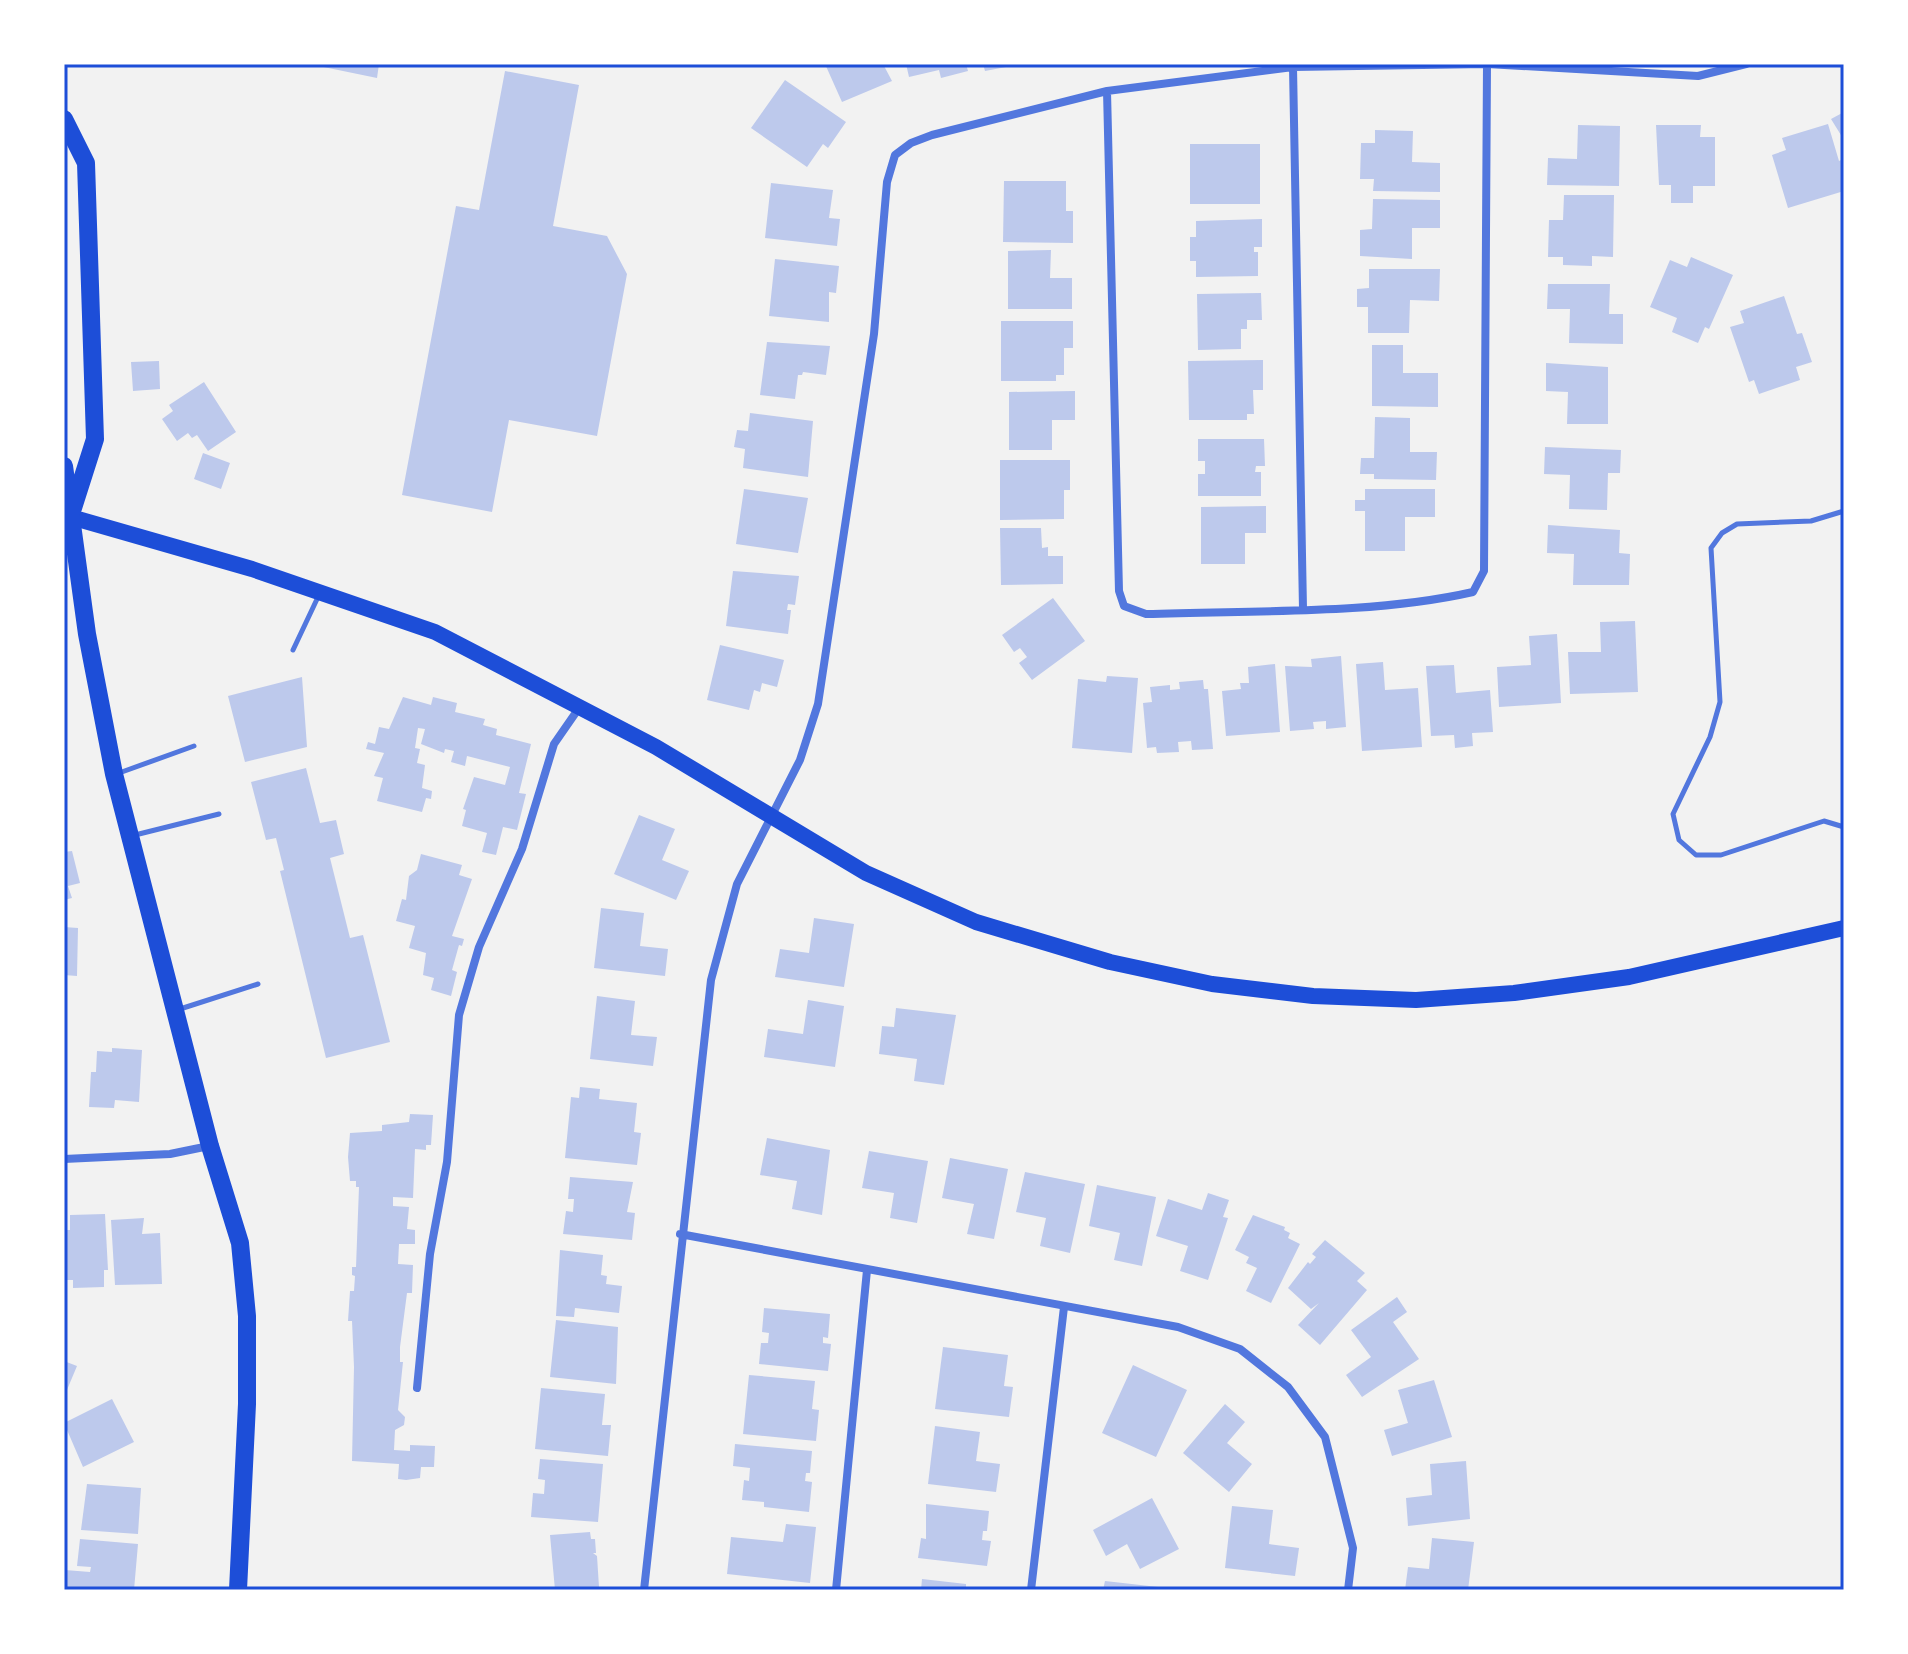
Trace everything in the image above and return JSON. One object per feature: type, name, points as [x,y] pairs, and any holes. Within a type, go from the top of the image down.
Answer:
[{"type":"main road","points":[[64,119],[86,163],[95,439],[66,513]]},
{"type":"main road","points":[[64,466],[66,513],[114,774],[210,1146],[240,1243],[247,1316],[247,1418],[238,1590]]},
{"type":"main road","points":[[66,513],[435,632],[656,747],[866,873],[976,922],[1110,962],[1212,984],[1313,996],[1416,1000],[1514,993],[1629,977],[1844,928]]},
{"type":"street","points":[[1107,91],[1119,591],[1124,606],[1146,614],[1303,609],[1442,599],[1473,592],[1484,571],[1487,64]]},
{"type":"street","points":[[644,1590],[680,1234],[711,980],[737,884],[800,760],[818,704],[868,380],[887,182],[895,155],[911,143],[932,135],[1107,91],[1293,67],[1487,64],[1698,76],[1746,64]]},
{"type":"street","points":[[1293,67],[1303,609]]},
{"type":"street","points":[[417,1388],[430,1254],[447,1162],[459,1015],[479,947],[522,849],[554,744],[579,708]]},
{"type":"street","points":[[64,1159],[170,1154],[210,1146]]},
{"type":"street","points":[[680,1234],[1178,1327],[1240,1349],[1288,1387],[1325,1437],[1353,1548],[1348,1590]]},
{"type":"street","points":[[836,1590],[867,1270]]},
{"type":"street","points":[[1031,1590],[1064,1307]]},
{"type":"lane","points":[[1844,511],[1811,521],[1737,524],[1722,533],[1711,548],[1720,702],[1706,747],[1673,814],[1679,840],[1696,855],[1721,855],[1824,821],[1844,827]]},
{"type":"lane","points":[[293,650],[320,593]]},
{"type":"lane","points":[[114,774],[194,746]]},
{"type":"lane","points":[[130,836],[219,814]]},
{"type":"lane","points":[[175,1010],[258,984]]},
{"type":"building","points":[[309,64],[379,64],[377,78]]},
{"type":"building","points":[[825,64],[883,64],[892,81],[842,102]]},
{"type":"building","points":[[906,64],[966,64],[968,71],[941,78],[939,70],[909,77]]},
{"type":"building","points":[[983,64],[1005,64],[1006,67],[985,71]]},
{"type":"building","points":[[505,71],[579,85],[553,226],[607,236],[627,274],[597,436],[509,420],[492,512],[402,495],[456,206],[479,210]]},
{"type":"building","points":[[785,80],[846,122],[828,148],[823,144],[807,167],[751,128]]},
{"type":"building","points":[[1844,112],[1844,140],[1831,119]]},
{"type":"building","points":[[1828,124],[1839,161],[1843,159],[1844,163],[1844,191],[1788,208],[1772,155],[1786,150],[1782,138]]},
{"type":"building","points":[[1578,125],[1620,126],[1619,186],[1547,185],[1548,158],[1577,159]]},
{"type":"building","points":[[1656,125],[1701,125],[1700,137],[1715,137],[1715,186],[1693,186],[1693,203],[1671,203],[1671,185],[1659,185]]},
{"type":"building","points":[[1375,130],[1413,131],[1412,162],[1440,163],[1440,192],[1373,191],[1374,179],[1360,179],[1361,143],[1375,143]]},
{"type":"building","points":[[1190,144],[1260,144],[1260,204],[1190,204]]},
{"type":"building","points":[[1004,181],[1066,181],[1066,211],[1073,211],[1073,243],[1003,242]]},
{"type":"building","points":[[771,183],[833,190],[829,218],[840,219],[837,246],[765,238]]},
{"type":"building","points":[[1564,195],[1614,195],[1613,257],[1592,256],[1592,266],[1563,265],[1563,257],[1548,257],[1549,220],[1563,220]]},
{"type":"building","points":[[1373,199],[1440,200],[1440,228],[1412,228],[1412,259],[1360,256],[1360,230],[1372,229]]},
{"type":"building","points":[[1262,219],[1262,247],[1254,247],[1254,252],[1258,252],[1258,276],[1196,277],[1196,261],[1190,261],[1190,237],[1196,237],[1196,221]]},
{"type":"building","points":[[1051,250],[1050,278],[1072,278],[1072,309],[1008,309],[1008,251]]},
{"type":"building","points":[[1691,257],[1733,275],[1709,329],[1705,327],[1698,343],[1672,332],[1677,318],[1650,307],[1670,260],[1687,267]]},
{"type":"building","points":[[775,259],[839,266],[836,293],[829,292],[829,322],[769,316]]},
{"type":"building","points":[[1369,269],[1440,269],[1439,301],[1410,300],[1409,333],[1368,333],[1368,307],[1357,307],[1357,289],[1369,288]]},
{"type":"building","points":[[1548,284],[1610,284],[1609,314],[1623,314],[1623,344],[1569,343],[1570,309],[1547,309]]},
{"type":"building","points":[[1261,293],[1262,320],[1247,320],[1247,329],[1241,329],[1241,349],[1198,350],[1197,294]]},
{"type":"building","points":[[1784,296],[1797,334],[1802,333],[1812,362],[1796,367],[1800,380],[1759,394],[1754,380],[1749,382],[1730,327],[1744,323],[1740,311]]},
{"type":"building","points":[[1001,321],[1073,321],[1073,348],[1064,348],[1064,375],[1056,375],[1056,381],[1001,381]]},
{"type":"building","points":[[767,342],[830,346],[826,375],[803,372],[798,375],[795,399],[760,395]]},
{"type":"building","points":[[1372,345],[1403,345],[1403,373],[1438,373],[1438,407],[1372,406]]},
{"type":"building","points":[[1263,360],[1263,390],[1253,390],[1254,414],[1247,414],[1247,420],[1189,420],[1188,361]]},
{"type":"building","points":[[159,361],[160,389],[133,391],[131,362]]},
{"type":"building","points":[[1546,363],[1608,367],[1608,424],[1567,424],[1568,392],[1546,391]]},
{"type":"building","points":[[204,382],[236,432],[208,451],[197,435],[192,438],[188,433],[177,441],[162,419],[173,411],[169,405]]},
{"type":"building","points":[[1075,391],[1075,420],[1052,420],[1052,450],[1009,450],[1009,392]]},
{"type":"building","points":[[750,413],[813,421],[808,477],[743,468],[745,449],[734,447],[737,430],[748,431]]},
{"type":"building","points":[[1375,417],[1410,418],[1410,452],[1437,452],[1436,480],[1374,479],[1374,474],[1360,474],[1361,458],[1374,458]]},
{"type":"building","points":[[1198,439],[1264,439],[1265,466],[1256,466],[1255,472],[1261,472],[1261,496],[1198,496],[1198,474],[1205,474],[1205,461],[1198,461]]},
{"type":"building","points":[[1545,447],[1621,450],[1620,473],[1608,473],[1607,510],[1569,509],[1570,475],[1544,474]]},
{"type":"building","points":[[203,453],[230,463],[221,489],[194,479]]},
{"type":"building","points":[[1000,460],[1070,460],[1070,490],[1064,490],[1064,519],[1000,520]]},
{"type":"building","points":[[744,489],[808,498],[798,553],[736,544]]},
{"type":"building","points":[[1365,489],[1435,489],[1435,517],[1405,517],[1405,551],[1365,551],[1365,511],[1355,511],[1355,500],[1365,500]]},
{"type":"building","points":[[1266,506],[1266,533],[1245,533],[1245,564],[1201,564],[1201,507]]},
{"type":"building","points":[[1548,525],[1620,530],[1619,553],[1630,554],[1629,585],[1573,585],[1574,554],[1547,553]]},
{"type":"building","points":[[1000,528],[1041,528],[1042,548],[1048,547],[1048,556],[1063,556],[1063,584],[1001,585]]},
{"type":"building","points":[[733,571],[799,576],[795,605],[788,604],[787,610],[791,610],[788,634],[726,626]]},
{"type":"building","points":[[1053,598],[1085,641],[1032,680],[1019,663],[1027,657],[1020,648],[1014,652],[1002,635]]},
{"type":"building","points":[[1635,621],[1638,692],[1570,694],[1568,652],[1601,652],[1600,622]]},
{"type":"building","points":[[1557,634],[1561,703],[1499,707],[1497,667],[1531,665],[1529,636]]},
{"type":"building","points":[[720,645],[784,660],[777,687],[762,683],[760,692],[754,690],[749,710],[707,700]]},
{"type":"building","points":[[1341,656],[1346,727],[1326,729],[1326,721],[1313,722],[1314,729],[1290,731],[1285,666],[1312,667],[1311,659]]},
{"type":"building","points":[[1383,662],[1385,690],[1418,688],[1422,747],[1362,751],[1356,664]]},
{"type":"building","points":[[1275,664],[1280,732],[1226,736],[1222,691],[1241,689],[1240,683],[1249,683],[1248,667]]},
{"type":"building","points":[[1454,665],[1456,693],[1490,690],[1493,732],[1472,733],[1473,746],[1455,748],[1454,735],[1431,736],[1426,666]]},
{"type":"building","points":[[1107,676],[1138,678],[1132,753],[1072,748],[1078,679],[1106,682]]},
{"type":"building","points":[[302,677],[307,747],[245,762],[228,696]]},
{"type":"building","points":[[1203,680],[1204,689],[1208,689],[1213,749],[1192,750],[1191,741],[1178,742],[1179,752],[1157,753],[1156,747],[1147,748],[1143,703],[1152,702],[1150,687],[1170,685],[1170,690],[1180,689],[1179,682]]},
{"type":"building","points":[[403,697],[431,705],[433,697],[457,703],[455,712],[485,719],[483,725],[497,729],[496,735],[531,744],[519,793],[526,794],[517,830],[503,827],[496,855],[482,852],[487,833],[462,826],[466,810],[463,809],[474,777],[505,785],[510,767],[467,756],[465,766],[451,762],[454,751],[445,749],[444,753],[421,744],[425,729],[418,728],[415,748],[420,749],[417,763],[425,765],[422,788],[432,791],[431,799],[426,798],[422,812],[377,801],[383,778],[374,776],[384,753],[366,749],[368,742],[375,744],[379,727],[389,729]]},
{"type":"building","points":[[306,768],[320,823],[336,820],[344,854],[330,858],[350,938],[363,935],[390,1042],[326,1058],[280,871],[284,870],[276,838],[266,840],[251,782]]},
{"type":"building","points":[[639,815],[675,829],[662,860],[689,871],[676,900],[614,874]]},
{"type":"building","points":[[72,851],[80,883],[68,886],[72,898],[64,900],[64,852]]},
{"type":"building","points":[[421,854],[462,865],[459,875],[472,879],[452,936],[464,939],[462,946],[459,945],[452,970],[457,972],[451,996],[431,990],[434,978],[423,975],[426,953],[409,948],[415,926],[396,921],[402,899],[406,900],[409,876],[417,870]]},
{"type":"building","points":[[601,908],[644,913],[640,946],[668,949],[665,976],[594,968]]},
{"type":"building","points":[[814,918],[854,924],[844,987],[775,977],[780,949],[809,953]]},
{"type":"building","points":[[64,927],[78,928],[77,976],[64,975]]},
{"type":"building","points":[[597,996],[635,1001],[631,1035],[657,1037],[653,1066],[590,1059]]},
{"type":"building","points":[[808,1000],[844,1006],[835,1067],[764,1057],[768,1029],[803,1034]]},
{"type":"building","points":[[896,1008],[956,1015],[944,1085],[914,1081],[917,1059],[879,1054],[882,1026],[894,1027]]},
{"type":"building","points":[[112,1048],[142,1050],[139,1102],[115,1100],[114,1108],[89,1107],[91,1072],[96,1072],[97,1051],[112,1052]]},
{"type":"building","points":[[580,1087],[600,1089],[599,1099],[637,1103],[634,1132],[641,1133],[637,1165],[565,1158],[571,1097],[579,1098]]},
{"type":"building","points":[[410,1114],[433,1115],[431,1145],[426,1145],[426,1150],[415,1149],[413,1198],[393,1197],[393,1206],[409,1207],[407,1229],[415,1230],[415,1244],[399,1244],[398,1264],[413,1265],[412,1293],[407,1293],[400,1347],[400,1362],[403,1362],[398,1410],[405,1417],[404,1425],[395,1430],[394,1450],[410,1451],[410,1445],[435,1446],[434,1467],[421,1467],[420,1478],[406,1480],[398,1479],[399,1464],[352,1461],[354,1367],[352,1321],[348,1321],[350,1291],[354,1291],[352,1267],[356,1267],[359,1187],[356,1187],[356,1181],[350,1181],[348,1157],[350,1133],[382,1131],[382,1125],[409,1122]]},
{"type":"building","points":[[767,1138],[830,1150],[822,1215],[792,1209],[797,1181],[760,1175]]},
{"type":"building","points":[[869,1151],[928,1161],[917,1223],[890,1218],[894,1193],[862,1188]]},
{"type":"building","points":[[950,1158],[1008,1169],[994,1239],[967,1234],[974,1204],[942,1198]]},
{"type":"building","points":[[1025,1172],[1085,1184],[1070,1253],[1040,1246],[1046,1218],[1016,1212]]},
{"type":"building","points":[[570,1177],[633,1182],[627,1212],[635,1213],[632,1240],[563,1234],[566,1211],[573,1212],[574,1199],[568,1199]]},
{"type":"building","points":[[1097,1185],[1156,1197],[1142,1266],[1114,1260],[1120,1233],[1089,1226]]},
{"type":"building","points":[[1208,1193],[1229,1200],[1223,1217],[1228,1218],[1208,1280],[1180,1271],[1188,1246],[1156,1236],[1168,1199],[1202,1210]]},
{"type":"building","points":[[105,1214],[108,1270],[104,1270],[104,1287],[73,1288],[73,1280],[64,1280],[64,1230],[70,1230],[70,1215]]},
{"type":"building","points":[[1253,1215],[1285,1227],[1284,1230],[1290,1233],[1288,1238],[1300,1244],[1271,1303],[1246,1291],[1257,1268],[1246,1263],[1249,1257],[1235,1250]]},
{"type":"building","points":[[144,1218],[142,1234],[160,1233],[162,1284],[115,1285],[111,1220]]},
{"type":"building","points":[[1325,1240],[1365,1273],[1357,1281],[1367,1290],[1320,1345],[1298,1325],[1319,1303],[1311,1309],[1288,1288],[1308,1262],[1310,1264],[1316,1257],[1312,1254]]},
{"type":"building","points":[[560,1250],[603,1255],[601,1275],[607,1276],[606,1284],[622,1286],[619,1313],[575,1308],[574,1317],[556,1316]]},
{"type":"building","points":[[1397,1297],[1407,1312],[1393,1322],[1419,1359],[1362,1397],[1346,1375],[1371,1357],[1351,1330]]},
{"type":"building","points":[[764,1308],[830,1314],[828,1338],[823,1337],[823,1343],[831,1344],[828,1371],[759,1364],[761,1343],[768,1343],[769,1333],[762,1332]]},
{"type":"building","points":[[556,1320],[618,1327],[616,1384],[550,1377]]},
{"type":"building","points":[[943,1347],[1008,1355],[1004,1386],[1013,1387],[1009,1417],[935,1409]]},
{"type":"building","points":[[64,1361],[77,1366],[64,1397]]},
{"type":"building","points":[[1133,1365],[1187,1390],[1156,1457],[1102,1433]]},
{"type":"building","points":[[749,1375],[815,1381],[812,1409],[819,1410],[816,1441],[743,1434]]},
{"type":"building","points":[[1434,1380],[1452,1437],[1392,1456],[1384,1430],[1408,1423],[1398,1390]]},
{"type":"building","points":[[541,1388],[605,1394],[602,1425],[611,1425],[608,1456],[535,1449]]},
{"type":"building","points":[[112,1399],[134,1442],[83,1467],[64,1423]]},
{"type":"building","points":[[1225,1404],[1245,1422],[1227,1443],[1252,1464],[1229,1492],[1183,1453]]},
{"type":"building","points":[[935,1426],[980,1432],[976,1461],[1000,1464],[996,1492],[928,1484]]},
{"type":"building","points":[[735,1444],[812,1451],[810,1473],[806,1473],[805,1481],[812,1482],[809,1512],[764,1507],[764,1502],[742,1500],[744,1480],[749,1481],[750,1468],[733,1466]]},
{"type":"building","points":[[540,1459],[603,1464],[598,1522],[531,1517],[533,1493],[544,1494],[545,1480],[538,1479]]},
{"type":"building","points":[[1466,1461],[1470,1519],[1408,1526],[1406,1498],[1432,1495],[1430,1464]]},
{"type":"building","points":[[87,1484],[141,1488],[138,1534],[81,1530]]},
{"type":"building","points":[[1152,1498],[1179,1549],[1140,1569],[1127,1544],[1106,1556],[1093,1530]]},
{"type":"building","points":[[926,1504],[989,1511],[987,1531],[983,1531],[982,1540],[991,1541],[987,1566],[918,1558],[921,1538],[926,1539]]},
{"type":"building","points":[[1232,1506],[1273,1510],[1269,1544],[1299,1548],[1295,1576],[1225,1568]]},
{"type":"building","points":[[786,1524],[816,1527],[810,1583],[727,1574],[731,1537],[783,1542]]},
{"type":"building","points":[[590,1532],[591,1539],[595,1539],[596,1553],[593,1553],[597,1556],[599,1587],[595,1590],[555,1590],[550,1535]]},
{"type":"building","points":[[1432,1538],[1474,1542],[1468,1590],[1405,1590],[1408,1567],[1429,1569]]},
{"type":"building","points":[[80,1539],[138,1544],[134,1590],[64,1590],[65,1570],[90,1572],[91,1567],[77,1566]]},
{"type":"building","points":[[922,1579],[966,1584],[966,1590],[921,1590]]},
{"type":"building","points":[[1105,1581],[1167,1588],[1103,1590]]}]
